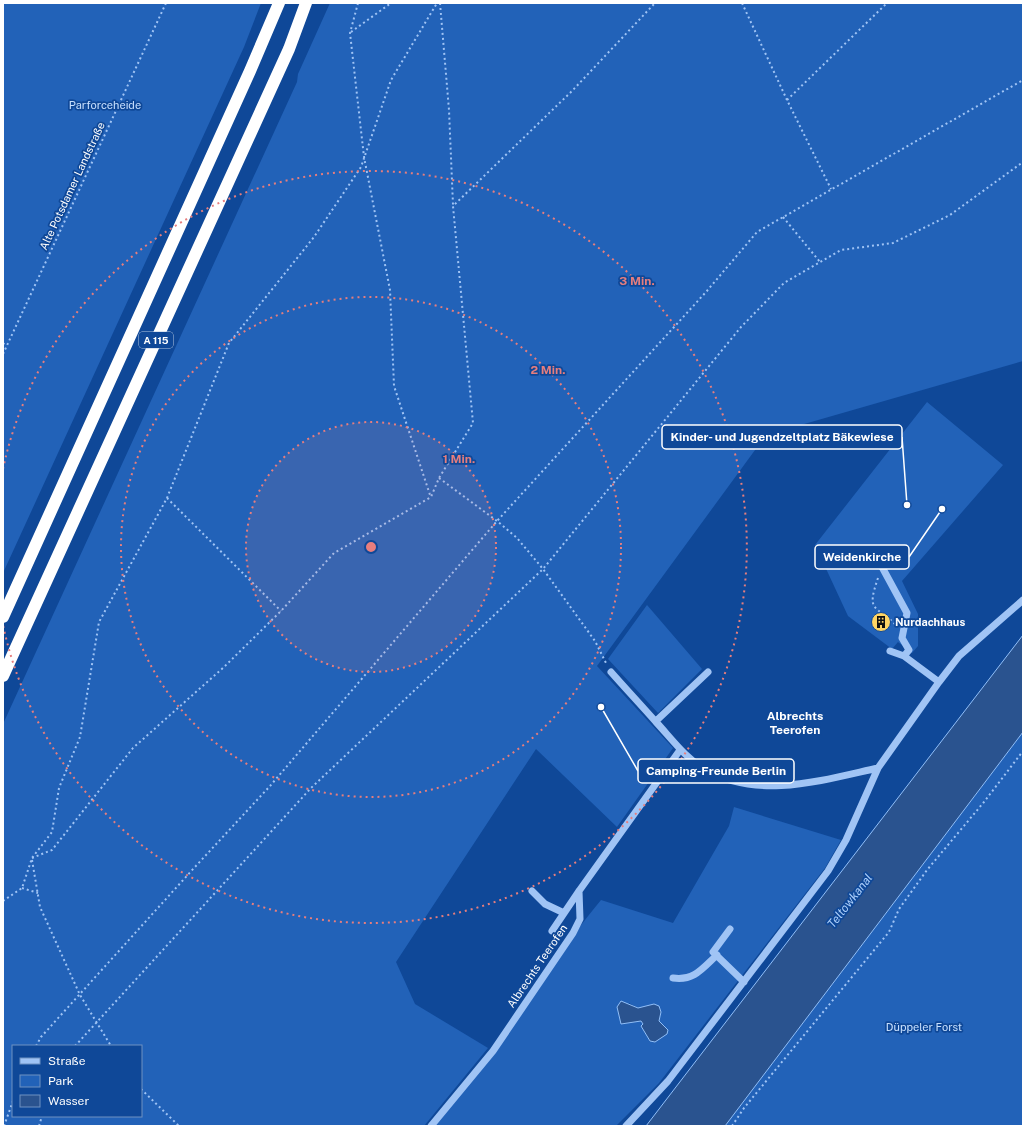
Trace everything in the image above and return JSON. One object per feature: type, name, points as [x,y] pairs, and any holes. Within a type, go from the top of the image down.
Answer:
[{"type":"highway","name":"A 115","points":[[3,617],[279,3]]},
{"type":"highway","name":"A 115","points":[[3,676],[289,49],[306,3]]},
{"type":"street","points":[[882,567],[907,613],[902,638],[909,650],[904,656]]},
{"type":"street","points":[[626,1126],[668,1081],[828,871],[846,840],[878,768],[939,682],[959,656],[1023,600]]},
{"type":"street","points":[[890,652],[904,656],[939,682]]},
{"type":"street","points":[[611,672],[656,721],[677,749],[705,770],[740,784],[772,786],[806,782],[878,768]]},
{"type":"street","points":[[656,721],[708,672]]},
{"type":"street","points":[[552,931],[578,891],[677,749]]},
{"type":"street","points":[[532,891],[545,904],[564,913]]},
{"type":"street","name":"Albrechts Teerofen","points":[[431,1126],[493,1051],[573,934],[580,920],[578,891]]},
{"type":"street","points":[[730,929],[713,952],[744,982]]},
{"type":"street","points":[[673,978],[683,980],[694,976],[717,955]]},
{"type":"path","name":"Alte Potsdamer Landstraße","points":[[3,354],[166,3]]},
{"type":"path","points":[[358,3],[350,33],[364,157],[390,290],[394,386],[431,496]]},
{"type":"path","points":[[350,33],[391,3]]},
{"type":"path","points":[[3,901],[22,888],[32,858],[52,832],[59,788],[80,737],[99,622],[167,498],[229,343],[314,237],[360,167],[390,80],[437,3]]},
{"type":"path","points":[[32,858],[52,850],[133,748],[224,667],[281,611],[334,553],[431,496],[438,478],[473,423],[454,206],[449,110],[440,3]]},
{"type":"path","points":[[454,206],[572,91],[655,3]]},
{"type":"path","points":[[742,3],[787,100],[831,189]]},
{"type":"path","points":[[787,100],[887,3]]},
{"type":"path","points":[[37,1045],[41,1038],[194,868],[270,786],[497,521],[706,292],[757,232],[1023,80]]},
{"type":"path","points":[[76,1045],[311,788],[543,569],[741,327],[784,283],[841,250],[893,243],[950,215],[1023,162]]},
{"type":"path","points":[[783,217],[820,262]]},
{"type":"path","points":[[3,343],[6,346]]},
{"type":"path","points":[[438,478],[497,521],[517,538],[543,569],[595,641],[611,672]]},
{"type":"path","points":[[167,498],[281,611]]},
{"type":"path","points":[[882,567],[872,597],[874,608],[896,625],[902,638]]},
{"type":"path","points":[[732,1126],[744,1108],[889,932],[899,909],[927,870],[1022,756],[1023,751]]},
{"type":"path","points":[[32,858],[40,907],[80,995],[110,1045]]},
{"type":"path","points":[[22,888],[38,893]]},
{"type":"path","points":[[142,1089],[179,1126]]},
{"type":"path","points":[[4,1126],[12,1104]]},
{"type":"green space","name":"Parforceheide","points":[[3,3],[261,3],[244,47],[3,573]]},
{"type":"green space","points":[[330,3],[1023,3],[1023,361],[766,435],[597,666],[673,748],[617,827],[536,749],[396,962],[415,1004],[488,1048],[424,1126],[3,1126],[3,724],[297,82],[298,74]]},
{"type":"green space","points":[[927,402],[1003,465],[902,581],[918,614],[918,646],[912,653],[898,642],[892,649],[848,616],[815,545]]},
{"type":"green space","points":[[647,605],[702,669],[658,713],[608,659]]},
{"type":"green space","name":"Düppeler Forst","points":[[1023,732],[1023,1126],[725,1126]]},
{"type":"green space","points":[[734,807],[841,840],[825,868],[659,1083],[616,1126],[431,1126],[454,1099],[558,956],[601,900],[673,923],[729,826]],"holes":[[[629,1003],[638,1008],[661,1012],[659,1022],[665,1026],[655,1042],[650,1041],[641,1021],[621,1024]]]},
{"type":"water","name":"Teltowkanal","points":[[1023,635],[1023,732],[725,1126],[646,1126]]},
{"type":"water","points":[[621,1001],[638,1008],[654,1004],[659,1006],[661,1012],[659,1021],[668,1030],[667,1034],[655,1042],[650,1041],[641,1026],[643,1024],[641,1021],[621,1024],[617,1007]]},
{"type":"place","name":"Kinder- und Jugendzeltplatz Bäkewiese","points":[[907,505]]},
{"type":"place","name":"Weidenkirche","points":[[942,509]]},
{"type":"place","name":"Nurdachhaus","points":[[881,622]]},
{"type":"place","name":"Camping-Freunde Berlin","points":[[601,707]]},
{"type":"district","name":"Albrechts Teerofen","points":[[795,723]]}]
